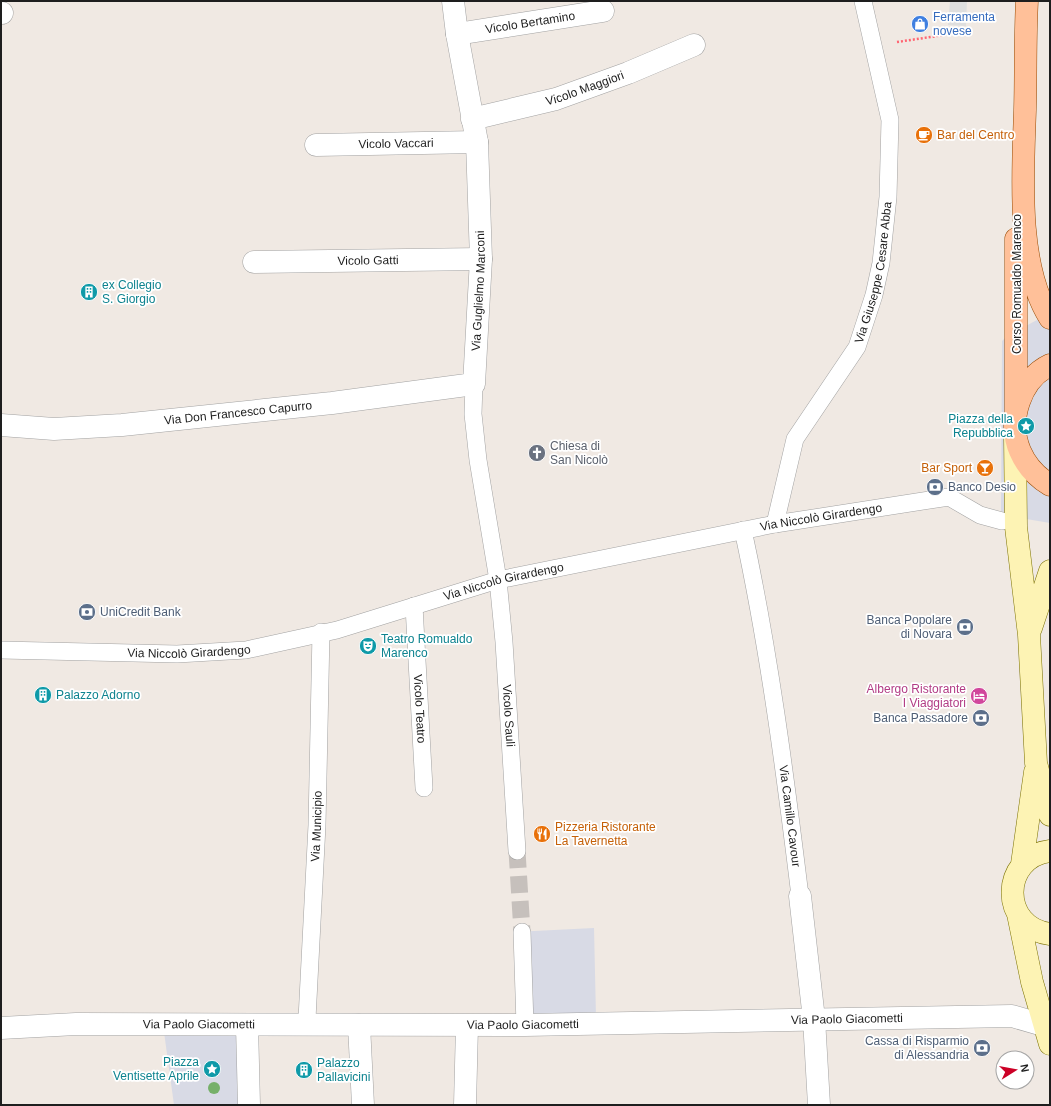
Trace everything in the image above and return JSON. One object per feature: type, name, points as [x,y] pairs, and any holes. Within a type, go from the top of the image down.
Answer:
[{"type":"main road","name":"Corso Romualdo Marenco","points":[[1027,1],[1024,155],[1027,251],[1034,285],[1043,308],[1050,318]]},
{"type":"main road","name":"Corso Romualdo Marenco","points":[[1022,864],[1036,763],[1029,635],[1016,527],[1016,218],[1024,155]]},
{"type":"main road","points":[[1050,365],[1031,379],[1021,395],[1016,423],[1019,450],[1028,466],[1041,479],[1050,485]]},
{"type":"main road","name":"Corso Romualdo Marenco","points":[[1029,635],[1050,571]]},
{"type":"main road","name":"Corso Romualdo Marenco","points":[[1036,763],[1050,815]]},
{"type":"main road","points":[[1048,1025],[1018,914],[1013,902],[1012,888],[1015,876],[1022,864],[1039,852],[1050,851]]},
{"type":"main road","points":[[1018,914],[1028,926],[1041,933],[1050,934]]},
{"type":"street","name":"Via Guglielmo Marconi","points":[[453,1],[457,34],[477,142],[481,259],[473,414],[478,460],[498,580]]},
{"type":"street","name":"Via Giuseppe Cesare Abba","points":[[775,524],[795,439],[857,347],[874,295],[880,269],[888,197],[890,120],[863,1]]},
{"type":"street","name":"Vicolo Bertamino","points":[[457,34],[603,12]]},
{"type":"street","name":"Vicolo Maggiori","points":[[472,119],[556,99],[628,73],[694,45]]},
{"type":"street","name":"Vicolo Vaccari","points":[[316,145],[477,142]]},
{"type":"street","name":"Vicolo Gatti","points":[[254,262],[481,259]]},
{"type":"street","name":"Via Don Francesco Capurro","points":[[1,425],[54,429],[122,425],[332,403],[474,384]]},
{"type":"street","name":"Via Niccolò Girardengo","points":[[1,650],[209,653],[246,650],[321,632],[337,630],[498,580],[775,524],[949,497],[980,515],[1002,521]]},
{"type":"street","name":"Via Camillo Cavour","points":[[743,530],[767,659],[787,788],[814,1019],[819,1105]]},
{"type":"street","name":"Vicolo Sauli","points":[[498,580],[504,642],[517,851]]},
{"type":"street","name":"Vicolo Teatro","points":[[414,606],[424,788]]},
{"type":"street","name":"Via Municipio","points":[[307,1019],[317,825],[321,632]]},
{"type":"street","points":[[522,932],[525,1025]]},
{"type":"street","name":"Via Paolo Giacometti","points":[[1,1028],[76,1024],[467,1026],[1012,1016],[1048,1025]]},
{"type":"street","points":[[247,1025],[249,1105]]},
{"type":"street","points":[[359,1025],[363,1105]]},
{"type":"street","points":[[465,1105],[467,1026]]},
{"type":"path","points":[[873,45],[944,35]]},
{"type":"shaded area","points":[[950,1],[967,1],[966,26],[948,25]]},
{"type":"shaded area","name":"Piazza della Repubblica","points":[[1050,313],[1050,523],[1015,517],[1001,511],[1002,341],[1007,336]]},
{"type":"shaded area","points":[[594,928],[596,1017],[525,1018],[514,932]]},
{"type":"shaded area","name":"Piazza Ventisette Aprile","points":[[246,1031],[255,1105],[174,1105],[164,1032]]},
{"type":"tunnel","points":[[517,851],[522,932]]},
{"type":"place","name":"Ferramenta novese","points":[[920,24]]},
{"type":"place","name":"Bar del Centro","points":[[924,135]]},
{"type":"place","name":"ex Collegio S. Giorgio","points":[[89,292]]},
{"type":"place","name":"Piazza della Repubblica","points":[[1026,426]]},
{"type":"place","name":"Chiesa di San Nicolò","points":[[537,453]]},
{"type":"place","name":"Bar Sport","points":[[985,468]]},
{"type":"place","name":"Banco Desio","points":[[935,487]]},
{"type":"place","name":"UniCredit Bank","points":[[87,612]]},
{"type":"place","name":"Banca Popolare di Novara","points":[[965,627]]},
{"type":"place","name":"Teatro Romualdo Marenco","points":[[368,646]]},
{"type":"place","name":"Palazzo Adorno","points":[[43,695]]},
{"type":"place","name":"Albergo Ristorante I Viaggiatori","points":[[979,696]]},
{"type":"place","name":"Banca Passadore","points":[[981,718]]},
{"type":"place","name":"Pizzeria Ristorante La Tavernetta","points":[[542,834]]},
{"type":"place","name":"Cassa di Risparmio di Alessandria","points":[[982,1048]]},
{"type":"place","name":"Piazza Ventisette Aprile","points":[[212,1069]]},
{"type":"place","name":"Palazzo Pallavicini","points":[[304,1070]]}]
